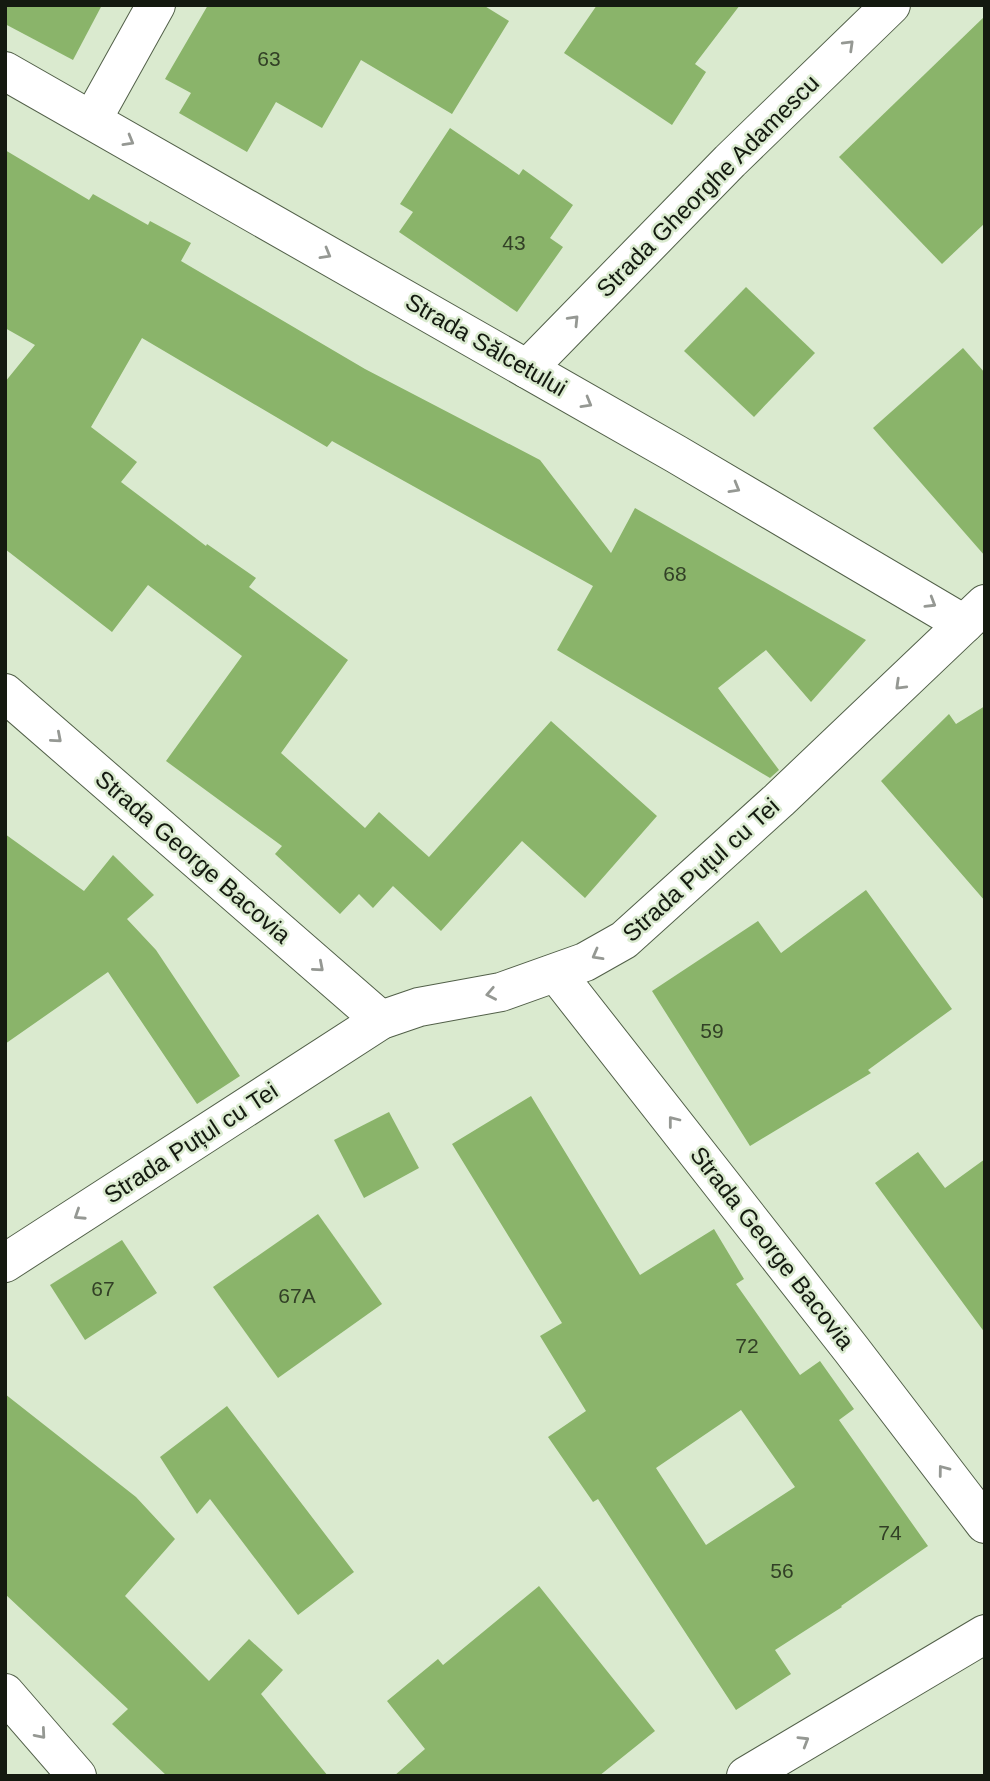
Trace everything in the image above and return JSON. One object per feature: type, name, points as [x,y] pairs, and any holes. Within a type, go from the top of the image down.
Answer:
[{"type":"street","points":[[92,120],[156,5]]},
{"type":"street","name":"Strada Gheorghe Adamescu","points":[[527,369],[730,160],[891,5]]},
{"type":"street","name":"Strada Sălcetului","points":[[5,71],[676,454],[974,614]]},
{"type":"street","name":"Strada Puțul cu Tei","points":[[5,1263],[381,1020],[419,1007],[501,992],[556,974],[585,962],[624,940],[779,800],[974,614]]},
{"type":"street","name":"Strada George Bacovia","points":[[5,693],[381,1020]]},
{"type":"street","name":"Strada George Bacovia","points":[[556,974],[985,1524]]},
{"type":"street","points":[[746,1776],[985,1634]]},
{"type":"street","points":[[5,1693],[77,1776]]},
{"type":"building","points":[[5,5],[102,5],[73,60],[5,24]]},
{"type":"building","points":[[208,5],[483,5],[509,21],[452,114],[361,60],[322,128],[276,102],[247,152],[179,113],[191,93],[165,79]]},
{"type":"building","points":[[597,5],[740,5],[695,64],[706,72],[672,125],[564,53]]},
{"type":"building","points":[[985,16],[985,223],[942,264],[839,157]]},
{"type":"building","points":[[450,128],[519,175],[523,169],[573,205],[550,238],[563,247],[517,312],[399,232],[413,212],[400,204]]},
{"type":"building","points":[[5,150],[89,200],[93,194],[148,225],[150,221],[191,243],[181,261],[365,369],[540,460],[611,553],[635,508],[866,640],[811,702],[766,650],[718,688],[779,770],[770,778],[557,650],[593,586],[332,441],[327,447],[142,338],[91,427],[137,462],[121,482],[206,546],[207,544],[256,578],[249,587],[348,660],[281,753],[365,828],[379,812],[429,857],[551,721],[657,816],[585,898],[522,841],[441,931],[393,886],[373,908],[359,894],[340,914],[275,854],[282,846],[166,761],[242,656],[148,585],[112,632],[5,549],[5,382],[35,345],[5,328]]},
{"type":"building","points":[[746,287],[815,353],[754,417],[684,351]]},
{"type":"building","points":[[963,348],[985,373],[985,556],[873,428]]},
{"type":"building","points":[[985,706],[985,901],[881,781],[949,714],[956,724]]},
{"type":"building","points":[[5,834],[84,891],[113,855],[154,895],[127,919],[156,950],[240,1076],[197,1104],[108,972],[5,1044]]},
{"type":"building","points":[[866,890],[952,1009],[868,1070],[871,1073],[750,1146],[652,991],[758,921],[781,953]]},
{"type":"building","points":[[531,1096],[640,1275],[714,1229],[744,1279],[736,1284],[800,1375],[820,1361],[854,1409],[839,1420],[928,1546],[842,1607],[775,1650],[791,1674],[736,1710],[598,1499],[593,1502],[548,1437],[586,1411],[540,1336],[562,1323],[452,1144]],"holes":[[[741,1410],[795,1487],[706,1545],[656,1468]]]},
{"type":"building","points":[[389,1112],[419,1168],[364,1198],[334,1140]]},
{"type":"building","points":[[918,1152],[945,1188],[985,1159],[985,1333],[875,1183]]},
{"type":"building","points":[[318,1214],[382,1304],[278,1378],[213,1287]]},
{"type":"building","points":[[122,1240],[157,1293],[85,1340],[50,1285]]},
{"type":"building","points":[[5,1394],[136,1497],[175,1539],[125,1596],[209,1681],[249,1639],[283,1670],[261,1694],[328,1776],[167,1776],[112,1724],[128,1709],[5,1594]]},
{"type":"building","points":[[227,1406],[354,1572],[298,1615],[210,1499],[197,1514],[160,1457]]},
{"type":"building","points":[[539,1586],[655,1731],[599,1776],[394,1776],[425,1749],[387,1701],[438,1659],[443,1665]]}]
